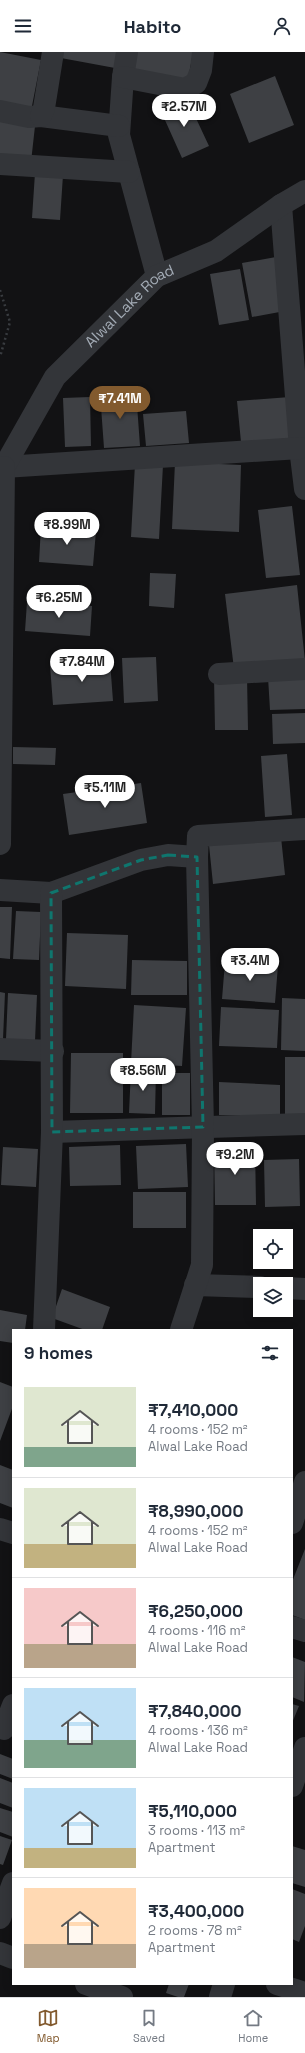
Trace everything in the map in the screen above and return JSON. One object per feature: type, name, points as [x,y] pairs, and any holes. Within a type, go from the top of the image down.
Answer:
[{"type":"street","points":[[41,116],[44,108],[53,52]]},
{"type":"street","points":[[127,52],[123,77],[119,135],[156,276]]},
{"type":"street","points":[[123,77],[184,89],[196,83],[201,70],[204,52]]},
{"type":"street","points":[[0,111],[29,117],[41,116],[119,126]]},
{"type":"street","points":[[0,164],[129,172]]},
{"type":"street","name":"Alwal Lake Road","points":[[2,468],[55,377],[156,276],[216,251],[281,205],[305,191]]},
{"type":"street","points":[[281,205],[300,448],[305,490]]},
{"type":"street","points":[[0,844],[2,468],[300,448]]},
{"type":"street","points":[[219,674],[305,668]]},
{"type":"street","points":[[181,1329],[202,1265],[203,1127],[197,857],[198,836],[305,829]]},
{"type":"street","points":[[0,890],[51,893],[141,860],[168,855],[197,857]]},
{"type":"street","points":[[44,1329],[52,1132],[53,1051],[51,893]]},
{"type":"street","points":[[0,1049],[53,1051]]},
{"type":"street","points":[[52,1132],[305,1124]]},
{"type":"street","points":[[195,1285],[253,1287]]},
{"type":"street","points":[[293,1288],[305,1289]]},
{"type":"street","points":[[293,1521],[305,1482]]},
{"type":"street","points":[[0,1529],[12,1533]]},
{"type":"street","points":[[293,1627],[305,1631]]},
{"type":"street","points":[[4,1729],[12,1708]]},
{"type":"street","points":[[293,1783],[305,1748]]},
{"type":"street","points":[[0,1918],[12,1886]]},
{"type":"street","points":[[0,1953],[12,1958]]},
{"type":"street","points":[[89,1985],[122,1997]]},
{"type":"street","points":[[220,1997],[224,1985]]},
{"type":"street","points":[[280,1985],[305,1993]]},
{"type":"path","points":[[0,290],[10,322],[0,357]]},
{"type":"highlighted area","points":[[168,855],[197,857],[203,1127],[52,1132],[51,893],[141,860]]},
{"type":"building","points":[[0,52],[41,60],[31,111],[0,105]]},
{"type":"building","points":[[62,52],[118,52],[115,68],[61,58]]},
{"type":"building","points":[[137,52],[193,52],[188,80],[134,70]]},
{"type":"building","points":[[275,76],[294,125],[249,143],[230,94]]},
{"type":"building","points":[[186,97],[209,146],[182,158],[160,109]]},
{"type":"building","points":[[0,121],[35,126],[31,162],[0,158]]},
{"type":"building","points":[[35,173],[63,175],[60,220],[32,218]]},
{"type":"building","points":[[276,257],[285,311],[252,317],[242,263]]},
{"type":"building","points":[[240,269],[249,320],[219,325],[210,274]]},
{"type":"building","points":[[136,391],[140,446],[104,448],[100,393]]},
{"type":"building","points":[[90,397],[91,446],[65,447],[63,398]]},
{"type":"building","points":[[290,397],[294,438],[241,442],[237,401]]},
{"type":"building","points":[[186,411],[189,443],[146,446],[143,414]]},
{"type":"building","points":[[175,462],[241,465],[239,532],[172,529]]},
{"type":"building","points":[[135,464],[163,465],[159,539],[131,537]]},
{"type":"building","points":[[292,506],[300,575],[266,578],[258,510]]},
{"type":"building","points":[[41,527],[96,531],[93,566],[39,562]]},
{"type":"building","points":[[150,573],[176,574],[174,608],[149,606]]},
{"type":"building","points":[[297,585],[305,661],[234,669],[225,594]]},
{"type":"building","points":[[27,602],[92,606],[90,636],[25,631]]},
{"type":"building","points":[[156,657],[158,701],[124,703],[122,658]]},
{"type":"building","points":[[110,661],[113,701],[53,705],[50,665]]},
{"type":"building","points":[[305,675],[305,709],[270,710],[268,677]]},
{"type":"building","points":[[247,676],[248,730],[215,730],[214,677]]},
{"type":"building","points":[[305,713],[305,743],[273,744],[272,714]]},
{"type":"building","points":[[13,747],[56,748],[55,765],[13,764]]},
{"type":"building","points":[[287,754],[292,815],[265,817],[261,756]]},
{"type":"building","points":[[141,783],[147,823],[69,835],[63,794]]},
{"type":"building","points":[[281,837],[285,875],[213,884],[209,845]]},
{"type":"building","points":[[0,907],[12,907],[10,959],[0,958]]},
{"type":"building","points":[[16,911],[41,912],[39,960],[13,959]]},
{"type":"building","points":[[67,933],[128,935],[126,989],[65,986]]},
{"type":"building","points":[[132,960],[187,961],[187,995],[131,995]]},
{"type":"building","points":[[225,962],[278,965],[275,1003],[222,999]]},
{"type":"building","points":[[0,992],[5,993],[3,1039],[0,1039]]},
{"type":"building","points":[[8,993],[37,995],[35,1041],[6,1039]]},
{"type":"building","points":[[282,998],[305,999],[305,1051],[281,1050]]},
{"type":"building","points":[[134,1005],[186,1008],[182,1066],[131,1063]]},
{"type":"building","points":[[221,1007],[279,1010],[277,1048],[219,1046]]},
{"type":"building","points":[[71,1053],[123,1053],[123,1113],[70,1113]]},
{"type":"building","points":[[285,1057],[305,1057],[305,1114],[285,1114]]},
{"type":"building","points":[[131,1069],[156,1070],[155,1114],[129,1113]]},
{"type":"building","points":[[162,1073],[190,1073],[190,1115],[162,1115]]},
{"type":"building","points":[[219,1082],[280,1085],[280,1116],[219,1115]]},
{"type":"building","points":[[186,1144],[188,1187],[138,1189],[136,1146]]},
{"type":"building","points":[[120,1145],[121,1185],[70,1186],[69,1147]]},
{"type":"building","points":[[255,1146],[256,1205],[215,1205],[214,1147]]},
{"type":"building","points":[[3,1147],[38,1149],[36,1187],[1,1185]]},
{"type":"building","points":[[299,1159],[300,1206],[265,1207],[264,1160]]},
{"type":"building","points":[[133,1192],[186,1192],[186,1228],[133,1228]]},
{"type":"building","points":[[62,1289],[110,1307],[102,1329],[82,1329],[52,1318]]},
{"type":"building","points":[[0,1310],[27,1315],[25,1329],[12,1329],[12,1343],[0,1341]]},
{"type":"building","points":[[0,1382],[12,1387],[12,1409],[0,1441]]},
{"type":"building","points":[[0,1465],[12,1470],[12,1508],[0,1503]]},
{"type":"building","points":[[305,1549],[305,1620],[293,1615],[293,1579]]},
{"type":"building","points":[[293,1657],[305,1662],[304,1702],[293,1697]]},
{"type":"building","points":[[293,1704],[299,1706],[293,1721]]},
{"type":"building","points":[[0,1754],[12,1759],[12,1779],[0,1774]]},
{"type":"building","points":[[0,1778],[12,1783],[12,1808],[0,1803]]},
{"type":"building","points":[[0,1808],[12,1812],[12,1837],[0,1832]]},
{"type":"building","points":[[0,1836],[12,1840],[3,1865],[0,1864]]},
{"type":"building","points":[[293,1846],[305,1850],[305,1887],[293,1883]]},
{"type":"building","points":[[293,1889],[305,1894],[305,1926],[299,1942],[293,1939]]},
{"type":"building","points":[[169,1985],[189,1985],[184,1997],[178,1997],[166,1993]]}]
